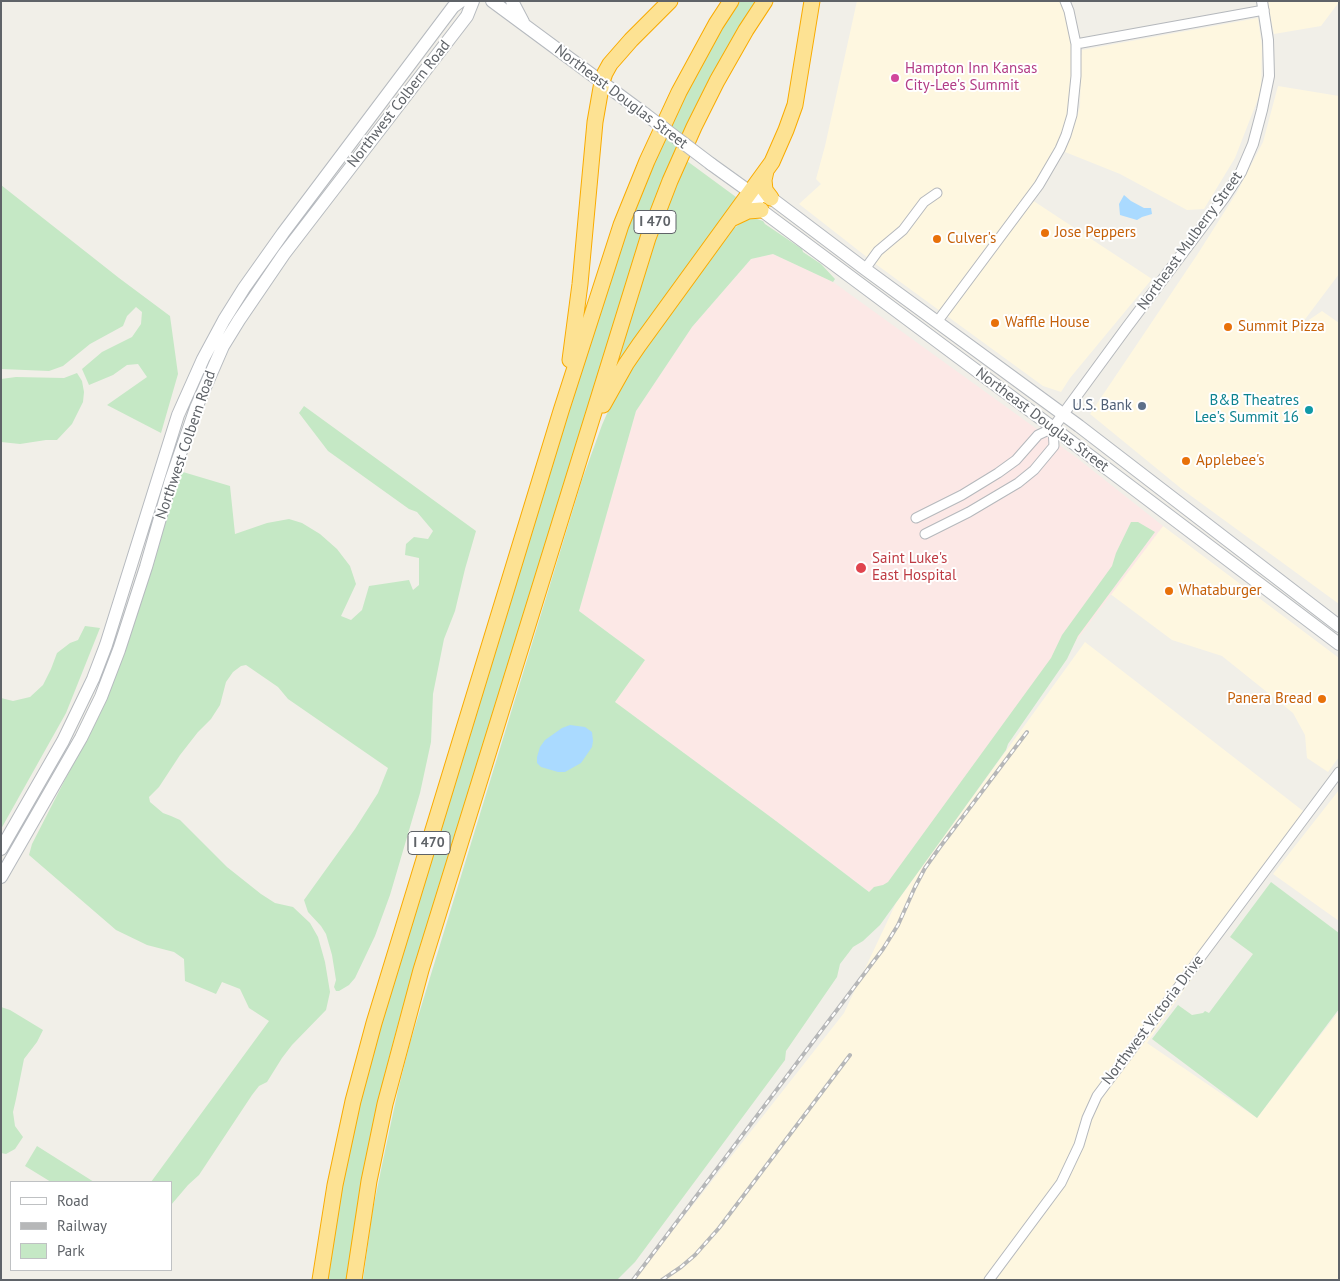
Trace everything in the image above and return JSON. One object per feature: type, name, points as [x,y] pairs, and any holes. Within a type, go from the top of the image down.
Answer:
[{"type":"highway","points":[[561,411],[580,284],[595,122],[602,82],[610,64],[670,1]]},
{"type":"highway","name":"I 470","points":[[320,1280],[335,1184],[353,1101],[374,1023],[561,411],[621,225],[647,161],[679,92],[716,24],[731,1]]},
{"type":"highway","name":"I 470","points":[[354,1280],[369,1181],[385,1104],[421,970],[648,238],[694,127],[717,81],[765,1]]},
{"type":"highway","points":[[580,457],[605,401],[626,364],[772,162],[783,138],[794,105],[812,1]]},
{"type":"highway","points":[[766,171],[764,180],[765,190],[771,198]]},
{"type":"highway","points":[[730,220],[748,211],[760,210]]},
{"type":"main road","name":"Northwest Colbern Road","points":[[1,877],[76,747],[101,697],[146,567],[171,480],[196,408],[223,346],[244,288],[312,194],[453,7],[461,1]]},
{"type":"main road","name":"Northwest Colbern Road","points":[[1,849],[63,741],[93,679],[106,645],[178,414],[203,359],[467,16],[473,1]]},
{"type":"main road","name":"Northeast Douglas Street","points":[[492,1],[750,192],[771,198],[1133,467],[1339,626]]},
{"type":"main road","points":[[512,1],[524,25]]},
{"type":"main road","name":"Northeast Douglas Street","points":[[750,192],[760,210],[1339,644]]},
{"type":"street","points":[[937,322],[1040,185],[1066,135],[1072,115],[1076,76],[1076,44],[1065,1]]},
{"type":"street","points":[[1076,44],[1263,6]]},
{"type":"street","name":"Northeast Mulberry Street","points":[[1053,428],[1224,198],[1241,172],[1253,144],[1269,76],[1268,40],[1263,6]]},
{"type":"street","points":[[865,269],[878,251],[903,230],[924,202],[937,193]]},
{"type":"street","points":[[916,518],[962,495],[998,473],[1016,460],[1038,434],[1053,428],[1054,446],[1034,470],[1018,483],[969,512],[925,534]]},
{"type":"street","name":"Northwest Victoria Drive","points":[[989,1280],[1061,1184],[1079,1145],[1087,1118],[1097,1096],[1339,772]]},
{"type":"shaded area","points":[[857,1],[1063,1],[1076,44],[1072,113],[1063,151],[1029,198],[1152,279],[1070,378],[1061,392],[1043,386],[877,265],[799,204],[821,184],[816,179]]},
{"type":"shaded area","points":[[1267,1],[1339,2],[1321,26],[1274,34]]},
{"type":"shaded area","points":[[1258,18],[1262,47],[1261,91],[1235,158],[1204,209],[1187,210],[1120,174],[1065,152],[1080,107],[1082,50]]},
{"type":"shaded area","points":[[1278,86],[1339,96],[1339,274],[1300,326],[1322,311],[1339,323],[1339,604],[1183,490],[1090,414],[1237,192],[1263,142]]},
{"type":"shaded area","name":"Saint Luke's East Hospital","points":[[773,254],[833,282],[1077,458],[1163,526],[880,900],[615,702],[645,660],[579,611],[636,411],[692,327],[751,259]]},
{"type":"shaded area","points":[[1163,526],[1339,658],[1339,757],[1328,772],[1307,758],[1305,735],[1293,713],[1222,656],[1172,640],[1109,593]]},
{"type":"shaded area","points":[[1085,642],[1307,814],[1147,1043],[1257,1118],[1339,1011],[1339,1280],[634,1280],[844,1013],[896,903]]},
{"type":"shaded area","points":[[1339,790],[1339,921],[1273,874]]},
{"type":"green space","points":[[738,1],[760,1],[624,290],[399,1020],[372,1133],[346,1280],[328,1280],[346,1166],[366,1076],[384,1010],[581,367],[628,224],[649,171],[685,94]]},
{"type":"green space","points":[[687,161],[736,197],[734,203],[612,380],[649,258]]},
{"type":"green space","points":[[1,185],[170,316],[178,374],[161,433],[107,405],[147,377],[138,364],[127,365],[113,375],[89,385],[82,369],[102,352],[132,337],[141,324],[142,312],[136,307],[127,316],[123,326],[90,344],[63,366],[49,371],[1,369]]},
{"type":"green space","points":[[754,218],[763,221],[802,249],[803,252],[821,264],[835,279],[833,282],[773,254],[751,259],[692,327],[636,411],[579,611],[645,660],[615,702],[869,892],[874,887],[888,882],[1051,658],[1062,635],[1112,566],[1131,522],[1138,522],[1155,532],[1078,636],[1067,659],[1008,744],[1006,750],[880,925],[863,941],[853,947],[840,964],[837,977],[786,1051],[785,1060],[635,1262],[617,1280],[363,1280],[372,1214],[398,1090],[410,1043],[582,480],[602,425],[616,393],[631,368],[733,229],[746,219]]},
{"type":"green space","points":[[77,373],[82,381],[83,402],[72,424],[57,440],[20,444],[1,442],[1,379],[16,377],[64,378]]},
{"type":"green space","points":[[304,406],[476,531],[455,611],[444,639],[433,694],[431,742],[420,793],[390,895],[375,936],[355,978],[349,985],[336,991],[334,987],[336,980],[332,955],[326,934],[308,912],[304,900],[355,829],[378,793],[388,768],[288,699],[278,687],[246,665],[233,672],[226,682],[220,705],[211,719],[198,732],[159,787],[149,797],[150,802],[163,813],[180,820],[227,867],[261,894],[275,903],[293,907],[310,923],[318,937],[325,962],[330,992],[326,1010],[292,1045],[267,1082],[259,1086],[199,1175],[172,1204],[172,1181],[152,1181],[269,1021],[249,1008],[240,989],[222,982],[216,994],[185,981],[184,959],[174,952],[147,945],[116,930],[29,855],[32,844],[93,725],[179,473],[183,472],[230,486],[235,534],[267,523],[289,519],[302,523],[320,534],[337,549],[350,566],[356,584],[341,616],[351,620],[362,610],[369,586],[409,580],[413,590],[419,585],[419,558],[405,555],[406,544],[414,537],[428,539],[433,531],[417,512],[409,509],[328,451],[299,413]]},
{"type":"green space","points":[[85,626],[100,628],[66,713],[1,829],[1,698],[13,701],[30,697],[43,685],[57,653],[70,643],[78,640]]},
{"type":"green space","points":[[1271,882],[1339,933],[1339,1009],[1257,1118],[1152,1039],[1178,1005],[1192,1015],[1205,1011],[1209,1013],[1253,954],[1230,937]]},
{"type":"green space","points":[[1,1007],[10,1010],[43,1030],[37,1042],[24,1059],[13,1112],[15,1126],[23,1137],[15,1149],[6,1154],[1,1153]]},
{"type":"green space","points":[[37,1146],[92,1181],[49,1181],[25,1166]]},
{"type":"water","points":[[1124,195],[1144,208],[1151,208],[1152,214],[1137,220],[1120,215],[1119,204]]},
{"type":"water","points":[[570,725],[585,727],[592,732],[592,747],[581,763],[565,772],[541,767],[537,763],[540,747],[545,740],[562,728]]},
{"type":"railway","points":[[633,1280],[883,949],[898,925],[925,868],[1027,732]]},
{"type":"railway","points":[[662,1280],[695,1255],[719,1228],[850,1055]]},
{"type":"place","name":"Hampton Inn Kansas City-Lee's Summit","points":[[895,78]]},
{"type":"place","name":"Jose Peppers","points":[[1045,233]]},
{"type":"place","name":"Culver's","points":[[937,239]]},
{"type":"place","name":"Waffle House","points":[[995,323]]},
{"type":"place","name":"Summit Pizza","points":[[1228,327]]},
{"type":"place","name":"U.S. Bank","points":[[1142,406]]},
{"type":"place","name":"B&B Theatres Lee's Summit 16","points":[[1309,410]]},
{"type":"place","name":"Applebee's","points":[[1186,461]]},
{"type":"place","name":"Saint Luke's East Hospital","points":[[861,568]]},
{"type":"place","name":"Whataburger","points":[[1169,591]]},
{"type":"place","name":"Panera Bread","points":[[1322,699]]}]
